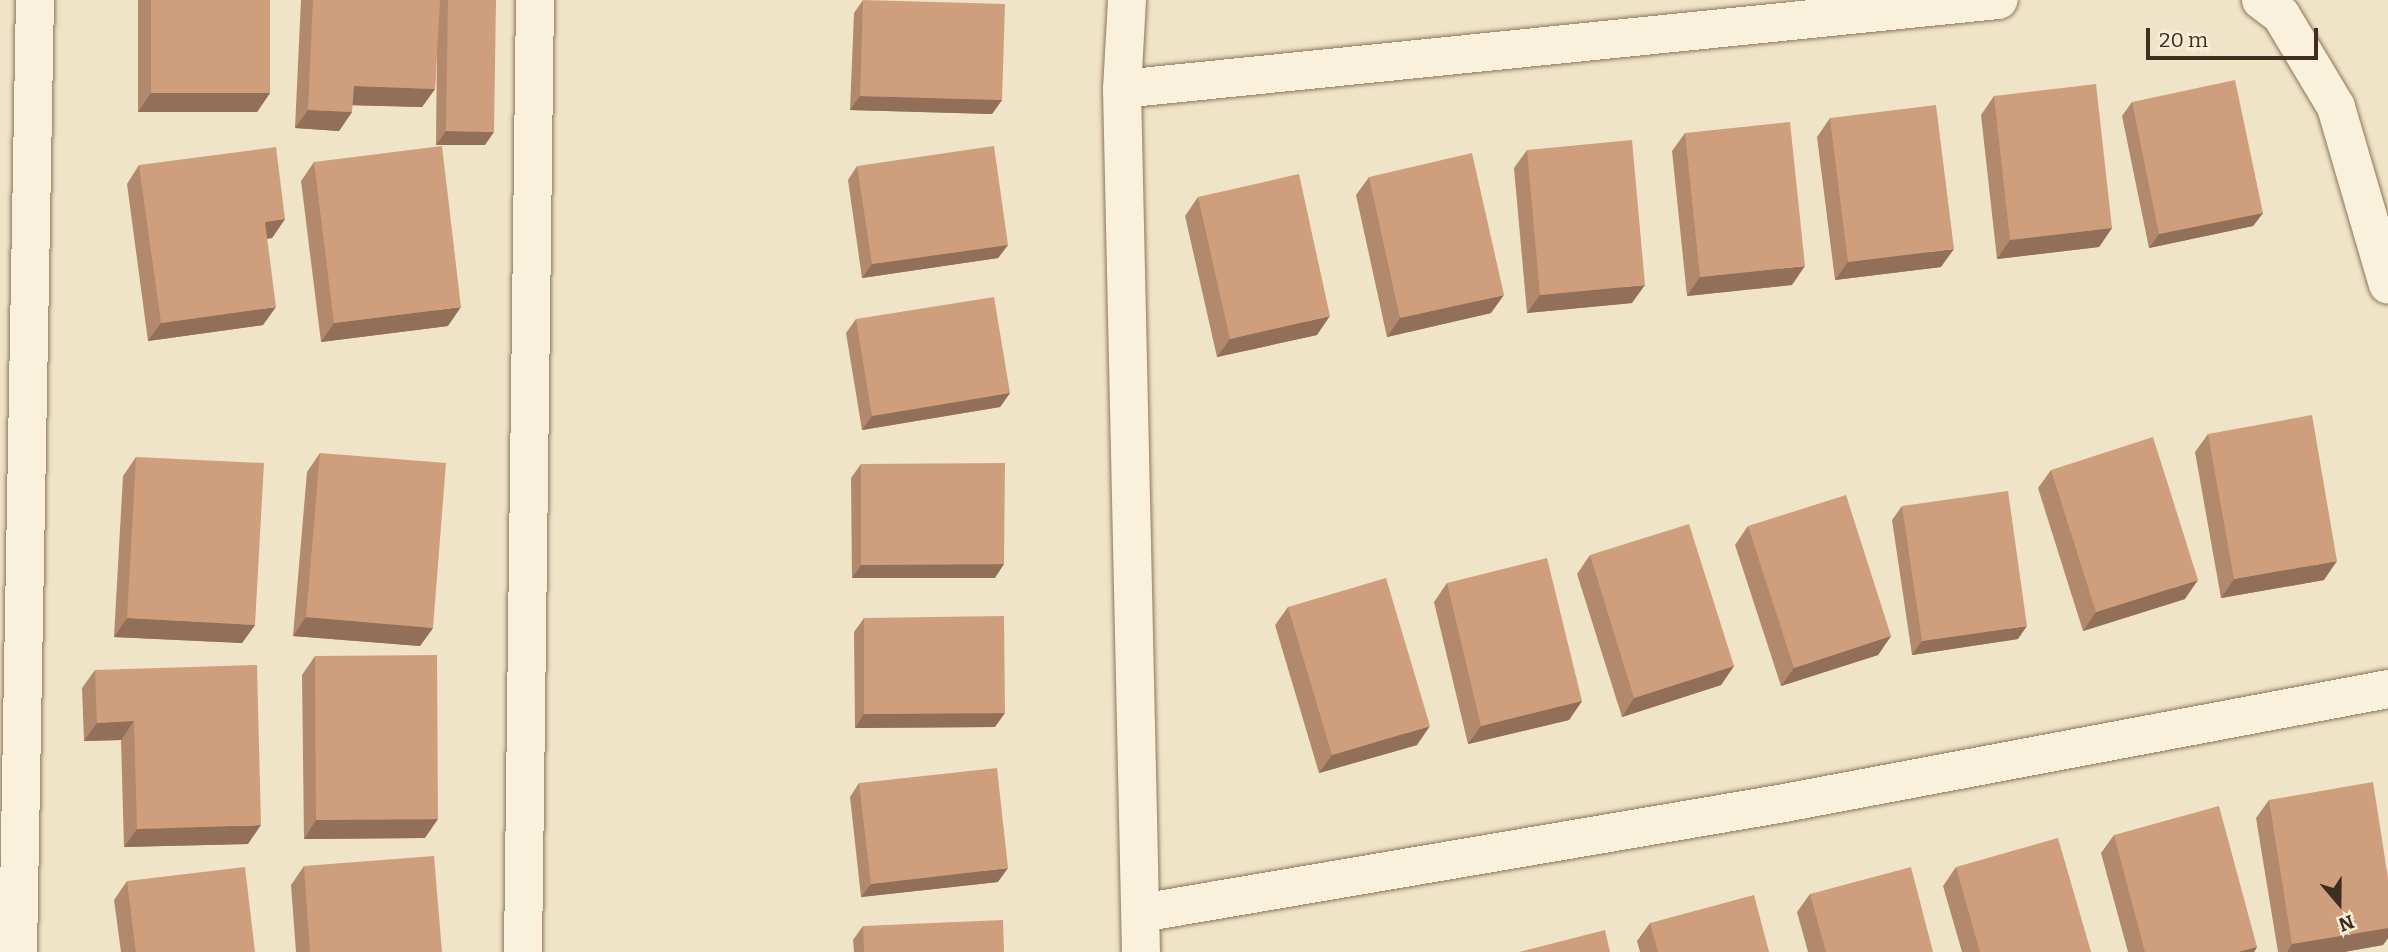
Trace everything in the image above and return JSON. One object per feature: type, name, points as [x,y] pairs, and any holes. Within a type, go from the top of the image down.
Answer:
[{"type":"street","points":[[18,952],[35,0]]},
{"type":"street","points":[[523,952],[535,0]]},
{"type":"street","points":[[1127,0],[1122,89],[1141,952]]},
{"type":"street","points":[[1122,89],[1998,0]]},
{"type":"street","points":[[2261,0],[2281,15],[2336,107],[2388,285]]},
{"type":"street","points":[[1141,913],[1779,804],[2388,689]]},
{"type":"building","points":[[151,0],[270,0],[270,93],[151,93]]},
{"type":"building","points":[[313,0],[440,0],[435,89],[354,86],[352,112],[308,110]]},
{"type":"building","points":[[448,0],[496,0],[494,132],[446,131]]},
{"type":"building","points":[[863,0],[1005,4],[1002,100],[860,96]]},
{"type":"building","points":[[2235,80],[2263,213],[2159,234],[2132,102]]},
{"type":"building","points":[[2096,84],[2112,228],[2010,240],[1994,96]]},
{"type":"building","points":[[1936,105],[1954,249],[1848,262],[1830,118]]},
{"type":"building","points":[[1790,122],[1805,266],[1700,277],[1685,133]]},
{"type":"building","points":[[1632,140],[1645,285],[1540,295],[1527,150]]},
{"type":"building","points":[[442,146],[461,307],[334,323],[314,162]]},
{"type":"building","points":[[994,146],[1008,245],[872,264],[857,166]]},
{"type":"building","points":[[276,147],[285,219],[265,222],[276,307],[161,323],[139,165]]},
{"type":"building","points":[[1472,153],[1504,295],[1400,318],[1369,177]]},
{"type":"building","points":[[1299,174],[1330,316],[1230,339],[1198,197]]},
{"type":"building","points":[[994,297],[1010,393],[872,416],[856,319]]},
{"type":"building","points":[[2312,415],[2337,561],[2234,579],[2208,434]]},
{"type":"building","points":[[2153,437],[2198,580],[2096,612],[2051,470]]},
{"type":"building","points":[[320,453],[446,463],[433,628],[306,617]]},
{"type":"building","points":[[136,457],[264,463],[255,625],[127,618]]},
{"type":"building","points":[[1005,463],[1004,564],[861,565],[861,464]]},
{"type":"building","points":[[2008,491],[2027,626],[1922,641],[1902,506]]},
{"type":"building","points":[[1846,495],[1891,636],[1794,668],[1748,526]]},
{"type":"building","points":[[1689,524],[1734,666],[1634,698],[1590,555]]},
{"type":"building","points":[[1547,558],[1582,701],[1481,726],[1447,583]]},
{"type":"building","points":[[1386,578],[1430,726],[1332,755],[1288,607]]},
{"type":"building","points":[[1004,616],[1005,713],[864,714],[864,618]]},
{"type":"building","points":[[437,655],[438,819],[316,820],[315,656]]},
{"type":"building","points":[[257,665],[261,825],[137,829],[134,721],[97,723],[95,670]]},
{"type":"building","points":[[997,768],[1008,868],[871,884],[859,783]]},
{"type":"building","points":[[2373,782],[2388,878],[2388,928],[2292,944],[2269,800]]},
{"type":"building","points":[[2219,806],[2257,947],[2238,952],[2145,952],[2114,835]]},
{"type":"building","points":[[2058,838],[2091,952],[1980,952],[1956,867]]},
{"type":"building","points":[[434,856],[442,952],[310,952],[304,866]]},
{"type":"building","points":[[245,867],[255,952],[136,952],[127,881]]},
{"type":"building","points":[[1911,867],[1933,952],[1826,952],[1810,894]]},
{"type":"building","points":[[1754,895],[1769,952],[1658,952],[1650,923]]},
{"type":"building","points":[[1003,920],[1004,952],[864,952],[863,926]]},
{"type":"building","points":[[1605,930],[1610,952],[1519,952]]}]
